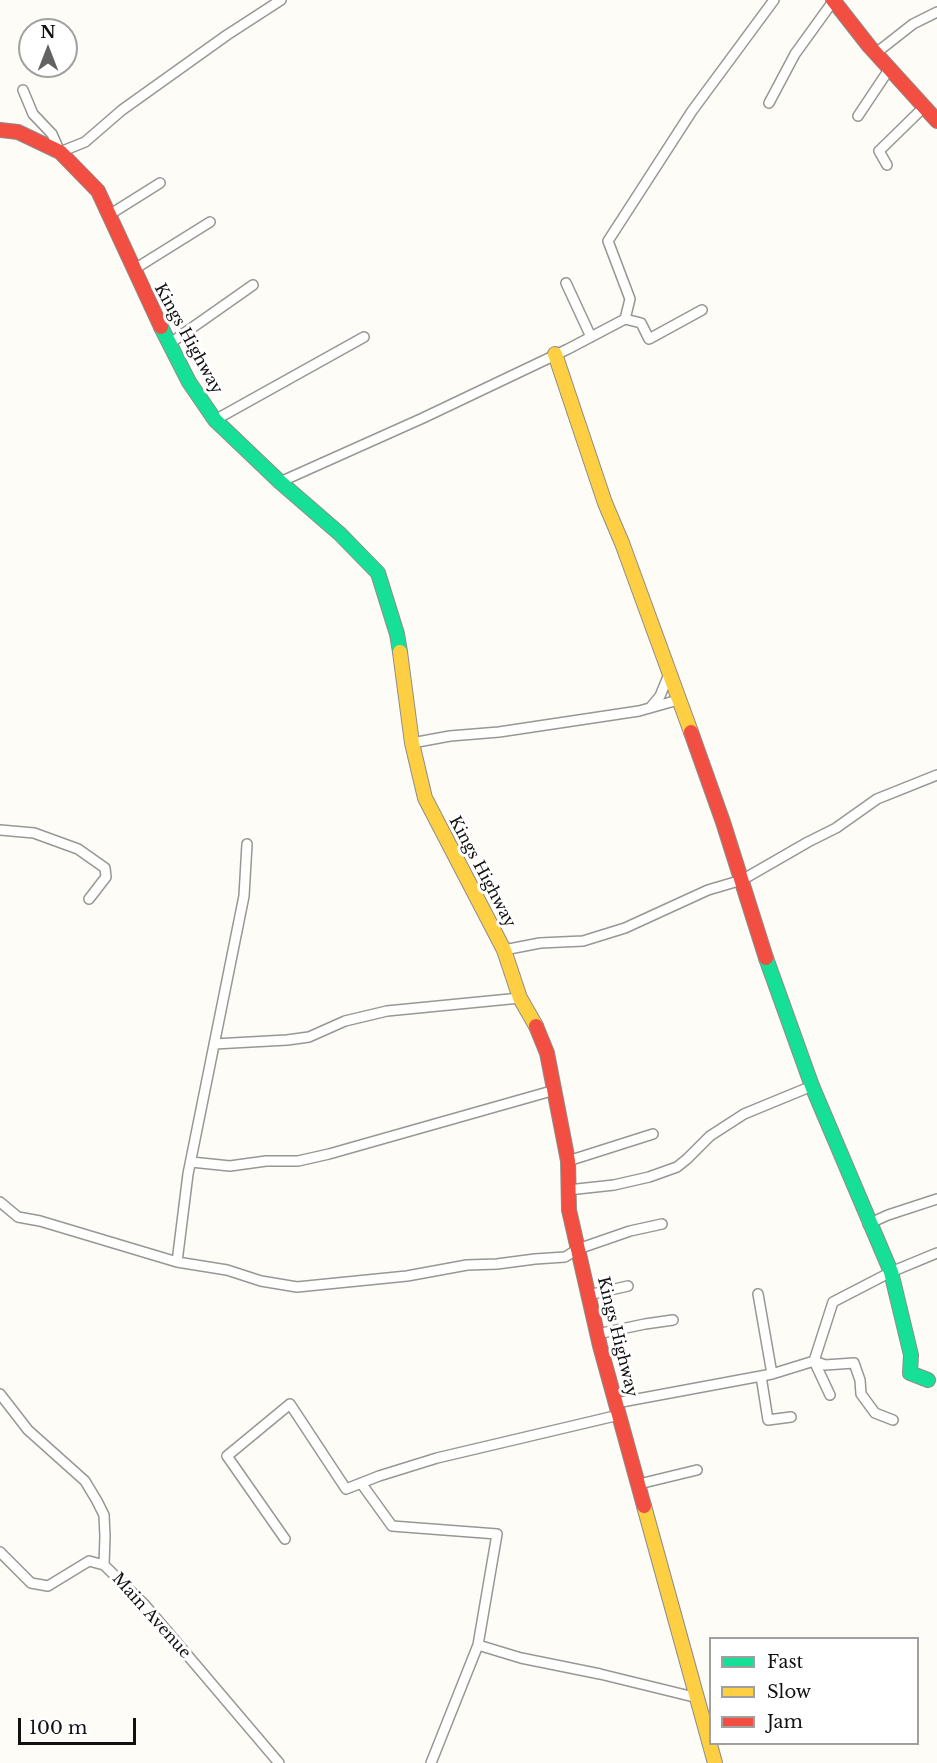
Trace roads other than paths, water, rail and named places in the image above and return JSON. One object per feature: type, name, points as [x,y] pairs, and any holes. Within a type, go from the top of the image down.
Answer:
[{"type":"street","points":[[23,90],[33,114],[52,134],[60,152],[85,142],[122,110],[280,0]]},
{"type":"street","points":[[625,319],[630,299],[608,241],[692,111],[774,0]]},
{"type":"street","points":[[770,103],[795,54],[833,0],[876,53],[937,121]]},
{"type":"street","points":[[876,53],[913,24],[937,12]]},
{"type":"street","points":[[858,116],[890,68]]},
{"type":"street","points":[[887,165],[879,151],[924,107]]},
{"type":"street","name":"Kings Highway","points":[[0,130],[18,132],[60,152],[98,191],[169,344],[189,382],[215,420],[280,482],[340,534],[378,573],[397,634],[412,743],[425,798],[504,950],[519,998],[532,1017],[547,1053],[568,1161],[569,1210],[597,1334],[709,1740]]},
{"type":"street","points":[[109,215],[160,183]]},
{"type":"street","points":[[133,270],[210,222]]},
{"type":"street","points":[[566,283],[591,337]]},
{"type":"street","points":[[169,344],[253,285]]},
{"type":"street","points":[[280,482],[423,418],[625,319],[641,323],[650,339],[702,310]]},
{"type":"street","points":[[215,420],[364,338]]},
{"type":"street","points":[[555,354],[605,503],[622,543],[742,880],[795,1042],[803,1057],[812,1086],[868,1224],[891,1272],[911,1355],[910,1374],[928,1380]]},
{"type":"street","points":[[650,708],[660,696],[669,673]]},
{"type":"street","points":[[412,743],[450,735],[498,732],[579,721],[650,708],[678,700]]},
{"type":"street","points":[[504,950],[540,943],[583,941],[625,928],[708,890],[742,880],[836,828],[878,799],[937,775]]},
{"type":"street","points":[[0,830],[34,833],[78,849],[105,868],[106,877],[89,899]]},
{"type":"street","points":[[177,1262],[191,1162],[244,896],[247,844]]},
{"type":"street","points":[[214,1044],[309,1037],[345,1021],[387,1011],[519,998]]},
{"type":"street","points":[[568,1190],[614,1185],[649,1177],[676,1167],[710,1136],[744,1114],[812,1086]]},
{"type":"street","points":[[191,1162],[230,1166],[266,1161],[298,1161],[555,1090]]},
{"type":"street","points":[[568,1161],[653,1134]]},
{"type":"street","points":[[868,1224],[937,1199]]},
{"type":"street","points":[[0,1202],[18,1217],[40,1221],[177,1262],[227,1270],[261,1281],[297,1287],[407,1276],[467,1264],[497,1264],[535,1258],[565,1257],[578,1249],[630,1231],[662,1224]]},
{"type":"street","points":[[830,1395],[814,1361],[833,1302],[891,1272],[937,1253]]},
{"type":"street","points":[[588,1295],[628,1286]]},
{"type":"street","points":[[758,1293],[772,1374]]},
{"type":"street","points":[[597,1334],[673,1320]]},
{"type":"street","points":[[285,1539],[227,1456],[290,1404],[346,1489],[437,1458],[618,1409],[772,1374],[814,1361],[825,1365],[854,1363],[860,1380],[861,1394],[875,1413],[893,1420]]},
{"type":"street","points":[[761,1376],[768,1420],[791,1417]]},
{"type":"street","points":[[0,1394],[28,1430],[85,1480],[98,1501],[104,1515],[104,1565]]},
{"type":"street","points":[[639,1484],[697,1470]]},
{"type":"street","points":[[361,1483],[392,1526],[497,1534],[478,1646],[431,1763]]},
{"type":"street","name":"Main Avenue","points":[[0,1552],[31,1583],[48,1586],[89,1561],[104,1565],[144,1604],[279,1763]]},
{"type":"street","points":[[478,1646],[698,1698]]},
{"type":"street","name":"Kings Highway","points":[[710,1745],[715,1763]]}]
